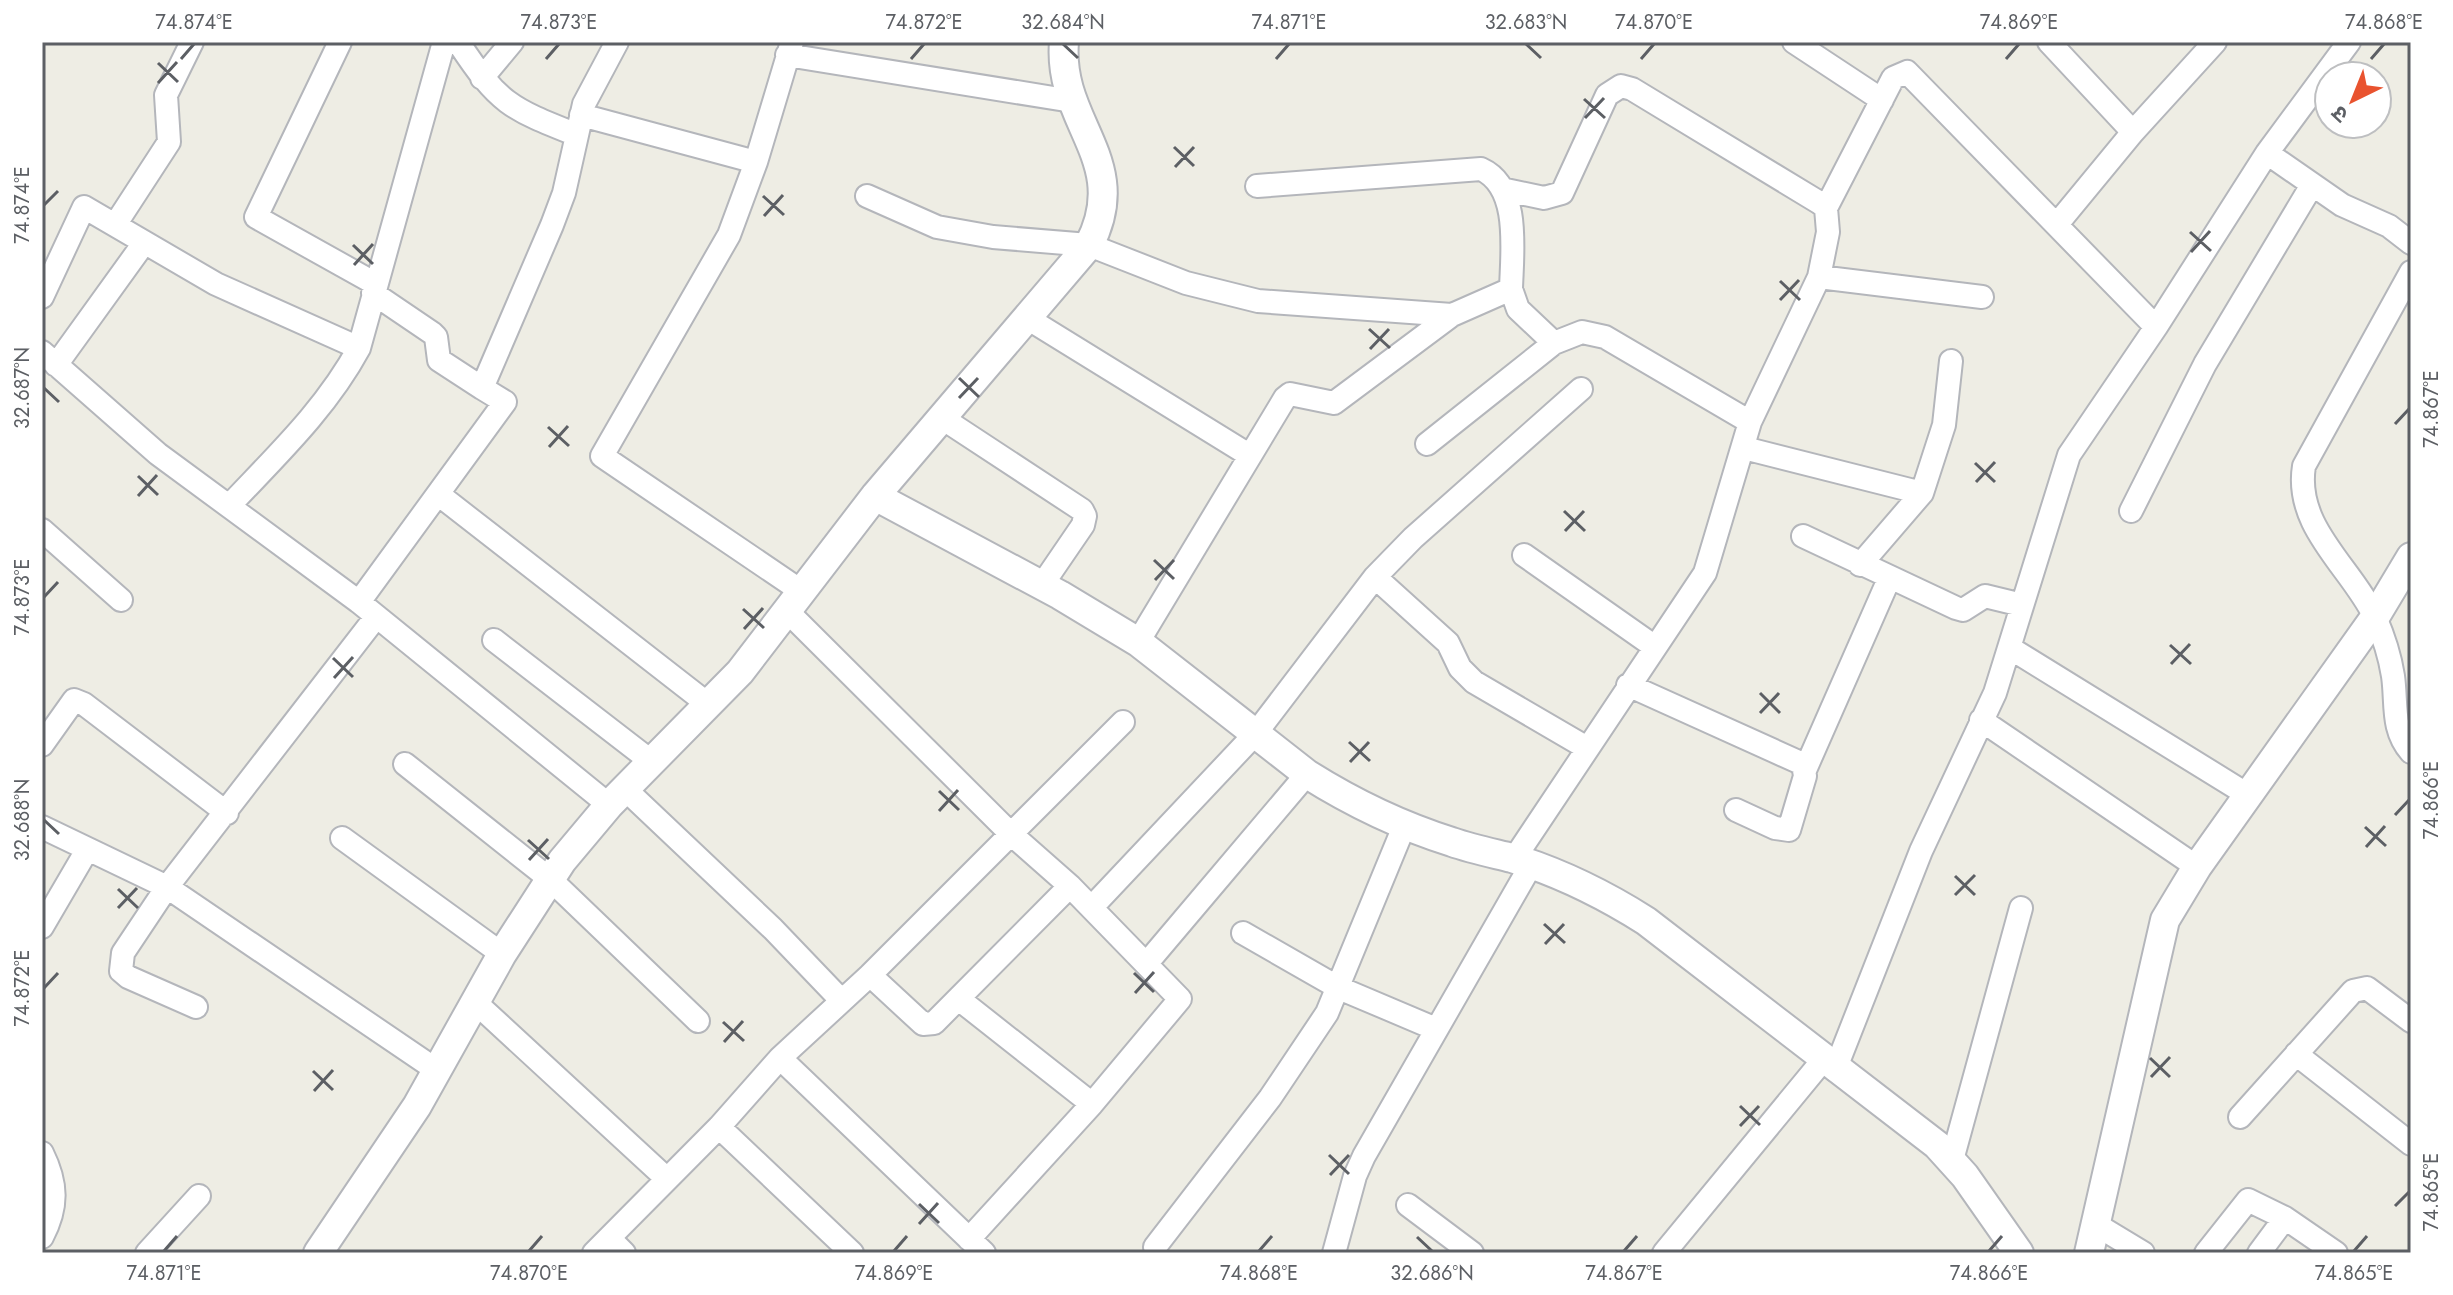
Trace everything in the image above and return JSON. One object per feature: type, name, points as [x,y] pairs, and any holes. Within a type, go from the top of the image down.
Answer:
[{"type":"street","points":[[115,225],[169,142],[166,95],[192,42]]},
{"type":"street","points":[[340,42],[256,217],[373,288],[436,337],[439,360],[505,402],[359,602]]},
{"type":"street","points":[[229,506],[321,408],[341,382],[359,348],[373,288],[444,42]]},
{"type":"street","points":[[458,42],[493,92],[515,109],[756,162]]},
{"type":"street","points":[[482,78],[512,42]]},
{"type":"street","points":[[482,388],[552,225],[592,87],[617,42]]},
{"type":"street","points":[[318,1253],[390,1149],[438,1071],[502,954],[562,861],[617,797],[709,705],[875,496],[1089,245],[1099,226],[1105,182],[1072,101],[1064,42]]},
{"type":"street","points":[[1794,42],[1882,100]]},
{"type":"street","points":[[2058,223],[2133,132],[2215,42]]},
{"type":"street","points":[[1664,1253],[1829,1065],[2010,648],[2069,455],[2156,327],[2267,153],[2349,42]]},
{"type":"street","points":[[2062,47],[2133,132]]},
{"type":"street","points":[[780,1058],[976,1246],[1180,999],[1092,907],[1011,834],[794,601],[602,456],[729,235],[756,162],[789,48],[1072,101]]},
{"type":"street","points":[[1334,1253],[1355,1176],[1436,1029],[1522,862],[1587,748],[1705,573],[1750,422],[1819,277],[1828,232],[1826,212],[1893,78],[1907,72],[1913,76],[2156,327]]},
{"type":"street","points":[[1506,190],[1544,198],[1562,193],[1607,95],[1621,86],[1826,212]]},
{"type":"street","points":[[2267,153],[2342,205],[2389,226],[2411,243]]},
{"type":"street","points":[[1257,186],[1481,169],[1494,174],[1506,190],[1511,289],[1518,309],[1554,343]]},
{"type":"street","points":[[2131,511],[2205,364],[2312,185]]},
{"type":"street","points":[[867,196],[937,227],[963,234],[1089,245],[1186,283],[1258,301],[1452,315]]},
{"type":"street","points":[[42,297],[84,207],[216,284],[359,348]]},
{"type":"street","points":[[144,243],[49,358],[158,454],[617,797],[773,929],[841,1000]]},
{"type":"street","points":[[2411,272],[2304,466],[2301,483],[2303,501],[2312,521],[2375,617],[2390,661],[2399,734],[2411,752]]},
{"type":"street","points":[[1819,277],[1982,297]]},
{"type":"street","points":[[1138,642],[1249,455],[1290,394],[1334,403],[1452,315],[1511,289]]},
{"type":"street","points":[[1027,318],[1249,455]]},
{"type":"street","points":[[1427,444],[1554,343],[1582,332],[1605,337],[1750,422]]},
{"type":"street","points":[[1860,565],[1922,493],[1944,425],[1951,361]]},
{"type":"street","points":[[1092,907],[1256,733],[1375,577],[1413,538],[1581,389]]},
{"type":"street","points":[[942,418],[1082,510],[1085,516],[1083,525],[1042,585]]},
{"type":"street","points":[[1744,448],[1922,493]]},
{"type":"street","points":[[438,494],[709,705]]},
{"type":"street","points":[[875,496],[1042,585],[1138,642],[1307,774],[1367,809],[1452,842],[1522,862],[1594,892],[1646,921],[1952,1160],[2019,1253]]},
{"type":"street","points":[[42,530],[121,600]]},
{"type":"street","points":[[1803,536],[1889,579],[1963,610],[1985,596],[2022,605]]},
{"type":"street","points":[[1524,555],[1655,647]]},
{"type":"street","points":[[2089,1253],[2165,920],[2197,867],[2375,617],[2411,557]]},
{"type":"street","points":[[1375,577],[1448,643],[1467,676],[1587,748]]},
{"type":"street","points":[[1736,810],[1775,828],[1789,830],[1805,770],[1889,579]]},
{"type":"street","points":[[196,1007],[139,983],[121,971],[123,953],[167,887],[376,617]]},
{"type":"street","points":[[494,640],[652,762]]},
{"type":"street","points":[[2010,648],[2248,795]]},
{"type":"street","points":[[1628,685],[1796,760],[1805,770]]},
{"type":"street","points":[[42,745],[74,700],[84,704],[227,813]]},
{"type":"street","points":[[1981,720],[2197,867]]},
{"type":"street","points":[[609,1248],[667,1179],[719,1127],[780,1058],[870,975],[1123,722]]},
{"type":"street","points":[[405,764],[551,880],[698,1021]]},
{"type":"street","points":[[1147,963],[1307,774]]},
{"type":"street","points":[[1155,1247],[1270,1098],[1339,988],[1405,824]]},
{"type":"street","points":[[42,827],[167,887],[438,1071]]},
{"type":"street","points":[[342,838],[502,954]]},
{"type":"street","points":[[42,927],[87,850]]},
{"type":"street","points":[[870,975],[923,1024],[934,1023],[1070,886]]},
{"type":"street","points":[[1952,1160],[2021,908]]},
{"type":"street","points":[[1243,933],[1339,988],[1436,1029]]},
{"type":"street","points":[[2240,1117],[2361,986],[2411,1021]]},
{"type":"street","points":[[960,1000],[1092,1104]]},
{"type":"street","points":[[475,1002],[667,1179]]},
{"type":"street","points":[[2296,1054],[2411,1144]]},
{"type":"street","points":[[719,1127],[852,1253]]},
{"type":"street","points":[[42,1153],[56,1195],[45,1224]]},
{"type":"street","points":[[147,1253],[199,1196]]},
{"type":"street","points":[[2206,1253],[2248,1200],[2285,1218],[2336,1253]]},
{"type":"street","points":[[1408,1205],[1472,1253]]},
{"type":"street","points":[[2259,1253],[2285,1218]]},
{"type":"street","points":[[2095,1224],[2143,1253]]}]
